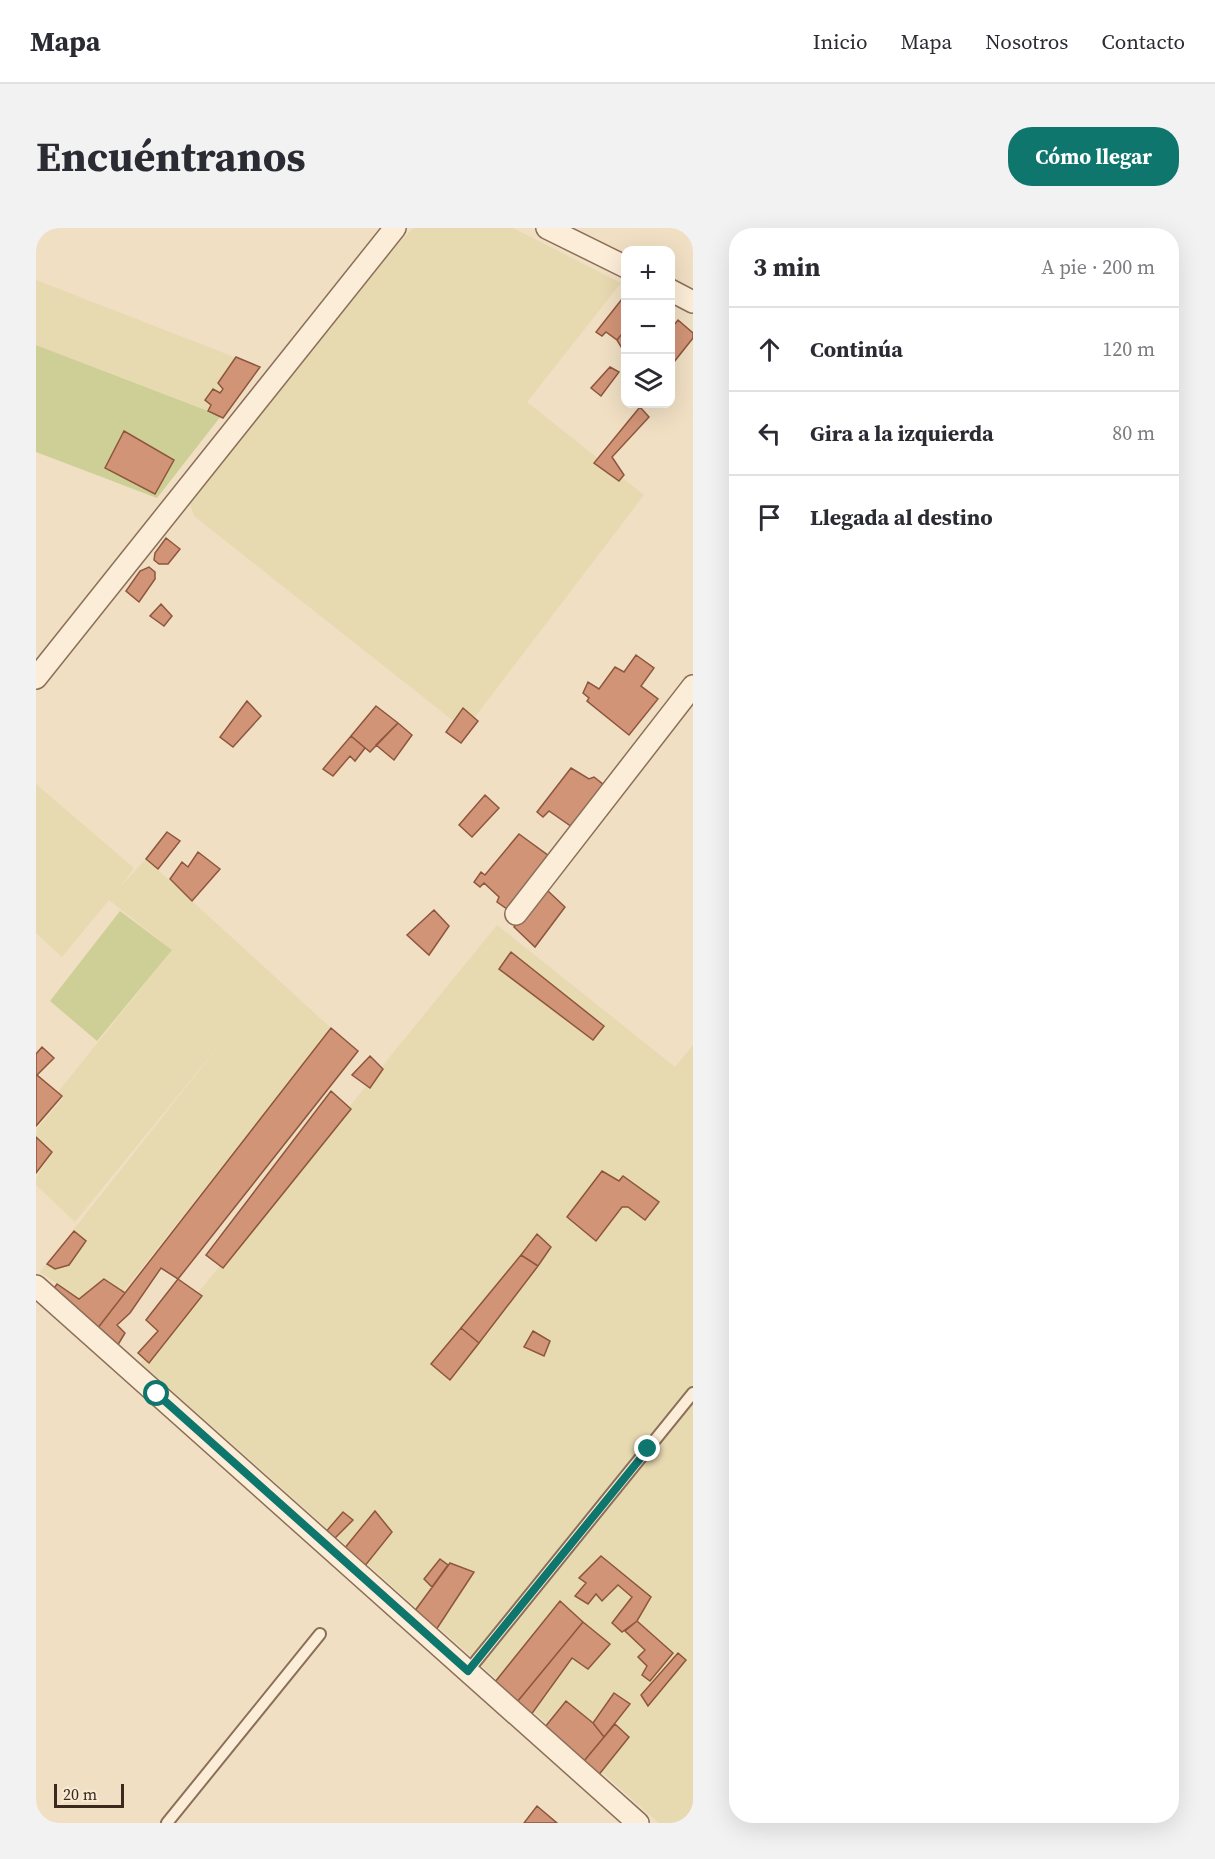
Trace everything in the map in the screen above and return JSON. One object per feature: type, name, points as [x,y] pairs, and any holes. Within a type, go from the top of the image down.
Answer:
[{"type":"street","points":[[36,678],[395,228]]},
{"type":"street","points":[[547,228],[621,265]]},
{"type":"street","points":[[675,293],[693,302]]},
{"type":"street","points":[[516,914],[693,686]]},
{"type":"street","points":[[36,1286],[638,1823]]},
{"type":"lane","points":[[468,1671],[693,1393]]},
{"type":"lane","points":[[167,1823],[320,1634]]},
{"type":"shaded area","points":[[413,228],[513,228],[621,283],[527,402],[644,495],[465,730],[194,516],[189,500],[368,277]]},
{"type":"shaded area","points":[[36,280],[260,367],[221,416],[36,345]]},
{"type":"shaded area","points":[[36,784],[134,868],[119,888],[146,859],[331,1028],[104,1316],[40,1272],[228,1034],[75,1222],[36,1185],[36,1178],[52,1152],[36,1136],[36,1130],[63,1098],[58,1092],[172,950],[109,900],[62,957],[36,933]]},
{"type":"shaded area","points":[[497,925],[675,1067],[693,1045],[693,1823],[659,1823],[141,1363]]},
{"type":"green space","points":[[36,345],[221,416],[157,498],[36,452]]},
{"type":"green space","points":[[120,911],[172,950],[97,1041],[50,1001]]},
{"type":"building","points":[[621,300],[621,335],[617,340],[606,332],[602,336],[596,332]]},
{"type":"building","points":[[678,320],[693,333],[693,338],[675,361],[675,354],[675,324]]},
{"type":"building","points":[[621,335],[621,347],[617,340]]},
{"type":"building","points":[[236,357],[260,367],[223,418],[208,411],[211,405],[205,400],[213,389],[220,393],[223,389],[218,383]]},
{"type":"building","points":[[610,367],[619,372],[601,396],[591,388]]},
{"type":"building","points":[[641,408],[649,417],[612,457],[624,475],[619,481],[594,463]]},
{"type":"building","points":[[124,431],[174,460],[155,494],[105,468]]},
{"type":"building","points":[[166,538],[180,549],[168,564],[159,564],[154,560],[155,553]]},
{"type":"building","points":[[149,567],[155,572],[155,579],[139,602],[126,591],[140,571]]},
{"type":"building","points":[[161,604],[172,616],[164,626],[150,616]]},
{"type":"building","points":[[636,655],[654,668],[641,686],[658,699],[629,735],[587,701],[589,698],[583,693],[588,682],[599,689],[615,667],[624,672]]},
{"type":"building","points":[[247,701],[261,716],[233,747],[220,737]]},
{"type":"building","points":[[376,706],[398,723],[370,752],[351,736]]},
{"type":"building","points":[[463,708],[478,721],[461,743],[446,732]]},
{"type":"building","points":[[398,723],[412,735],[394,760],[376,745]]},
{"type":"building","points":[[351,736],[365,748],[355,761],[350,756],[333,776],[323,769]]},
{"type":"building","points":[[571,768],[589,779],[594,777],[604,785],[572,827],[549,811],[543,817],[537,812]]},
{"type":"building","points":[[485,795],[499,808],[472,837],[459,825]]},
{"type":"building","points":[[167,832],[180,841],[158,869],[146,859]]},
{"type":"building","points":[[519,834],[549,856],[507,909],[497,902],[499,897],[484,883],[480,887],[474,882],[481,872],[485,875]]},
{"type":"building","points":[[198,852],[220,869],[192,901],[170,879],[182,862],[188,867]]},
{"type":"building","points":[[548,891],[565,907],[535,947],[514,927],[543,893]]},
{"type":"building","points":[[434,910],[449,926],[429,955],[407,935]]},
{"type":"building","points":[[511,952],[604,1026],[593,1040],[499,969]]},
{"type":"building","points":[[331,1028],[358,1051],[178,1279],[161,1268],[130,1313],[117,1325],[125,1333],[116,1348],[97,1329]]},
{"type":"building","points":[[42,1047],[54,1058],[37,1075],[62,1096],[36,1126],[36,1054]]},
{"type":"building","points":[[370,1056],[383,1069],[370,1088],[352,1075]]},
{"type":"building","points":[[331,1091],[351,1109],[223,1268],[206,1255]]},
{"type":"building","points":[[36,1137],[52,1152],[36,1173]]},
{"type":"building","points":[[602,1171],[619,1181],[623,1176],[659,1202],[645,1220],[628,1207],[622,1207],[596,1241],[567,1217]]},
{"type":"building","points":[[74,1231],[86,1241],[69,1265],[55,1269],[47,1264]]},
{"type":"building","points":[[537,1234],[551,1247],[538,1266],[521,1255]]},
{"type":"building","points":[[521,1255],[538,1266],[479,1343],[461,1328]]},
{"type":"building","points":[[104,1279],[125,1293],[97,1329],[52,1291],[57,1284],[79,1299]]},
{"type":"building","points":[[178,1279],[202,1296],[149,1363],[138,1353],[158,1331],[146,1320]]},
{"type":"building","points":[[461,1328],[479,1343],[450,1380],[431,1364]]},
{"type":"building","points":[[533,1331],[550,1341],[544,1356],[524,1347]]},
{"type":"building","points":[[375,1511],[392,1532],[364,1567],[344,1549]]},
{"type":"building","points":[[343,1512],[353,1520],[333,1540],[324,1534]]},
{"type":"building","points":[[601,1556],[651,1597],[637,1621],[622,1632],[612,1623],[632,1597],[618,1585],[602,1601],[596,1594],[588,1604],[575,1596],[586,1583],[579,1578]]},
{"type":"building","points":[[440,1559],[448,1565],[432,1587],[424,1579]]},
{"type":"building","points":[[450,1563],[474,1572],[434,1633],[414,1612]]},
{"type":"building","points":[[560,1601],[583,1622],[513,1707],[491,1687]]},
{"type":"building","points":[[637,1621],[673,1653],[650,1681],[642,1675],[647,1666],[638,1657],[645,1650],[625,1631]]},
{"type":"building","points":[[583,1622],[610,1644],[588,1669],[572,1658],[528,1719],[513,1707]]},
{"type":"building","points":[[678,1653],[686,1660],[648,1706],[641,1695]]},
{"type":"building","points":[[614,1693],[630,1704],[604,1737],[593,1723]]},
{"type":"building","points":[[566,1701],[593,1723],[604,1737],[579,1767],[541,1732]]},
{"type":"building","points":[[615,1724],[629,1737],[597,1777],[579,1767]]},
{"type":"building","points":[[537,1806],[557,1823],[524,1823]]},
{"type":"route","points":[[157,1394],[468,1671],[648,1449]]}]
